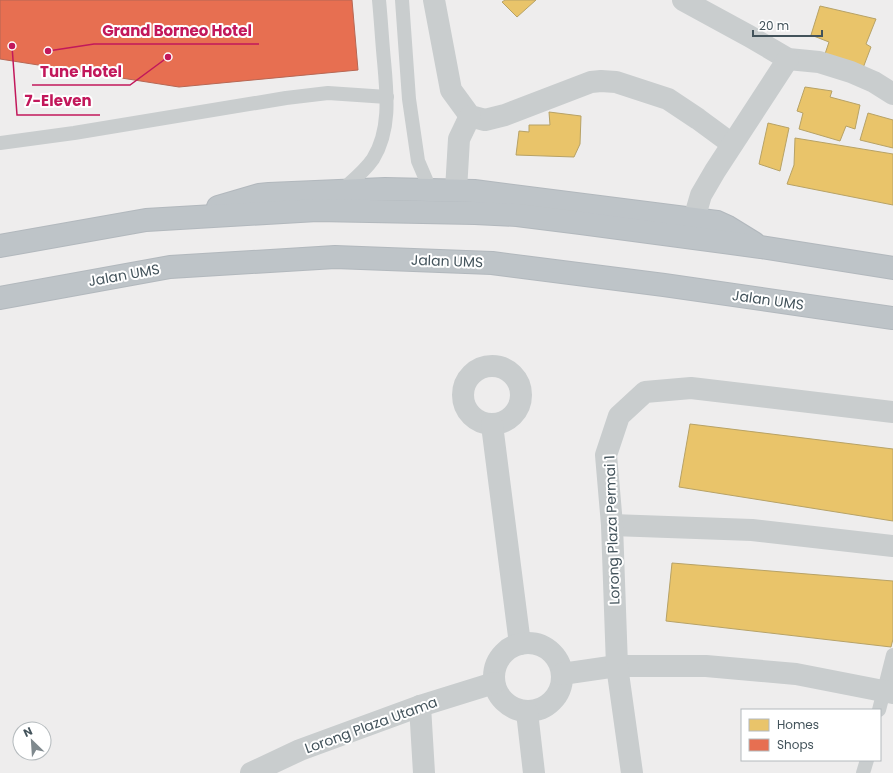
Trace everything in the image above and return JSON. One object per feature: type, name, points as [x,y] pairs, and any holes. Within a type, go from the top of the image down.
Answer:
[{"type":"highway","points":[[182,218],[259,195],[385,189],[456,190],[717,222],[761,247]]},
{"type":"highway","points":[[0,246],[146,220],[318,210],[517,215],[761,247],[893,268]]},
{"type":"highway","name":"Jalan UMS","points":[[0,298],[170,267],[335,257],[492,263],[664,285],[893,318]]},
{"type":"street","points":[[434,0],[451,90],[470,116],[485,120],[505,115],[591,82],[616,82],[668,99],[732,144]]},
{"type":"street","points":[[683,0],[788,59],[819,62],[851,72],[874,82],[893,94]]},
{"type":"street","points":[[694,219],[701,195],[732,144],[788,59]]},
{"type":"street","points":[[456,190],[459,139],[470,116]]},
{"type":"street","name":"Lorong Plaza Permai 1","points":[[632,773],[617,666],[612,526],[606,455],[620,416],[645,392],[691,388],[893,412]]},
{"type":"street","points":[[492,425],[520,644]]},
{"type":"street","points":[[612,526],[752,530],[893,546]]},
{"type":"street","points":[[532,643],[543,646],[553,653],[560,663],[562,674],[561,686],[557,696],[549,705],[538,710],[527,712],[515,709],[505,703],[498,694],[494,683],[496,663],[502,654],[511,647],[520,644],[532,643]]},
{"type":"street","points":[[562,674],[617,666],[706,666],[788,674],[885,698]]},
{"type":"street","name":"Lorong Plaza Utama","points":[[251,773],[300,750],[420,706],[494,683]]},
{"type":"street","points":[[420,706],[424,773]]},
{"type":"street","points":[[527,712],[534,773]]},
{"type":"lane","points":[[340,191],[359,176],[372,159],[380,144],[386,120],[387,97],[379,0]]},
{"type":"lane","points":[[402,0],[410,99],[418,161],[430,189]]},
{"type":"lane","points":[[0,143],[74,133],[286,98],[328,93],[387,97]]},
{"type":"lane","points":[[885,698],[893,655]]},
{"type":"lane","points":[[863,773],[866,761]]},
{"type":"building: Homes","points":[[505,0],[536,0],[517,17],[502,2]]},
{"type":"building: Homes","points":[[820,6],[876,19],[866,44],[871,47],[863,68],[825,54],[829,42],[811,35]]},
{"type":"building: Homes","points":[[805,87],[832,91],[830,97],[860,105],[855,129],[846,126],[840,141],[799,129],[803,113],[797,111]]},
{"type":"building: Homes","points":[[549,112],[581,116],[580,144],[574,157],[516,155],[519,131],[529,132],[529,125],[550,125]]},
{"type":"building: Homes","points":[[868,113],[893,120],[893,148],[860,140]]},
{"type":"building: Homes","points":[[768,123],[789,128],[780,171],[759,164]]},
{"type":"building: Homes","points":[[795,138],[893,154],[893,205],[787,184],[794,165]]},
{"type":"building: Homes","points":[[690,424],[893,449],[893,521],[679,487]]},
{"type":"building: Homes","points":[[672,563],[893,581],[893,639],[891,647],[666,621]]},
{"type":"building: Shops","points":[[0,0],[352,0],[358,70],[179,87],[0,59]]},
{"type":"place","name":"7-Eleven","points":[[12,46]]},
{"type":"place","name":"Grand Borneo Hotel","points":[[48,51]]},
{"type":"place","name":"Tune Hotel","points":[[168,57]]}]
